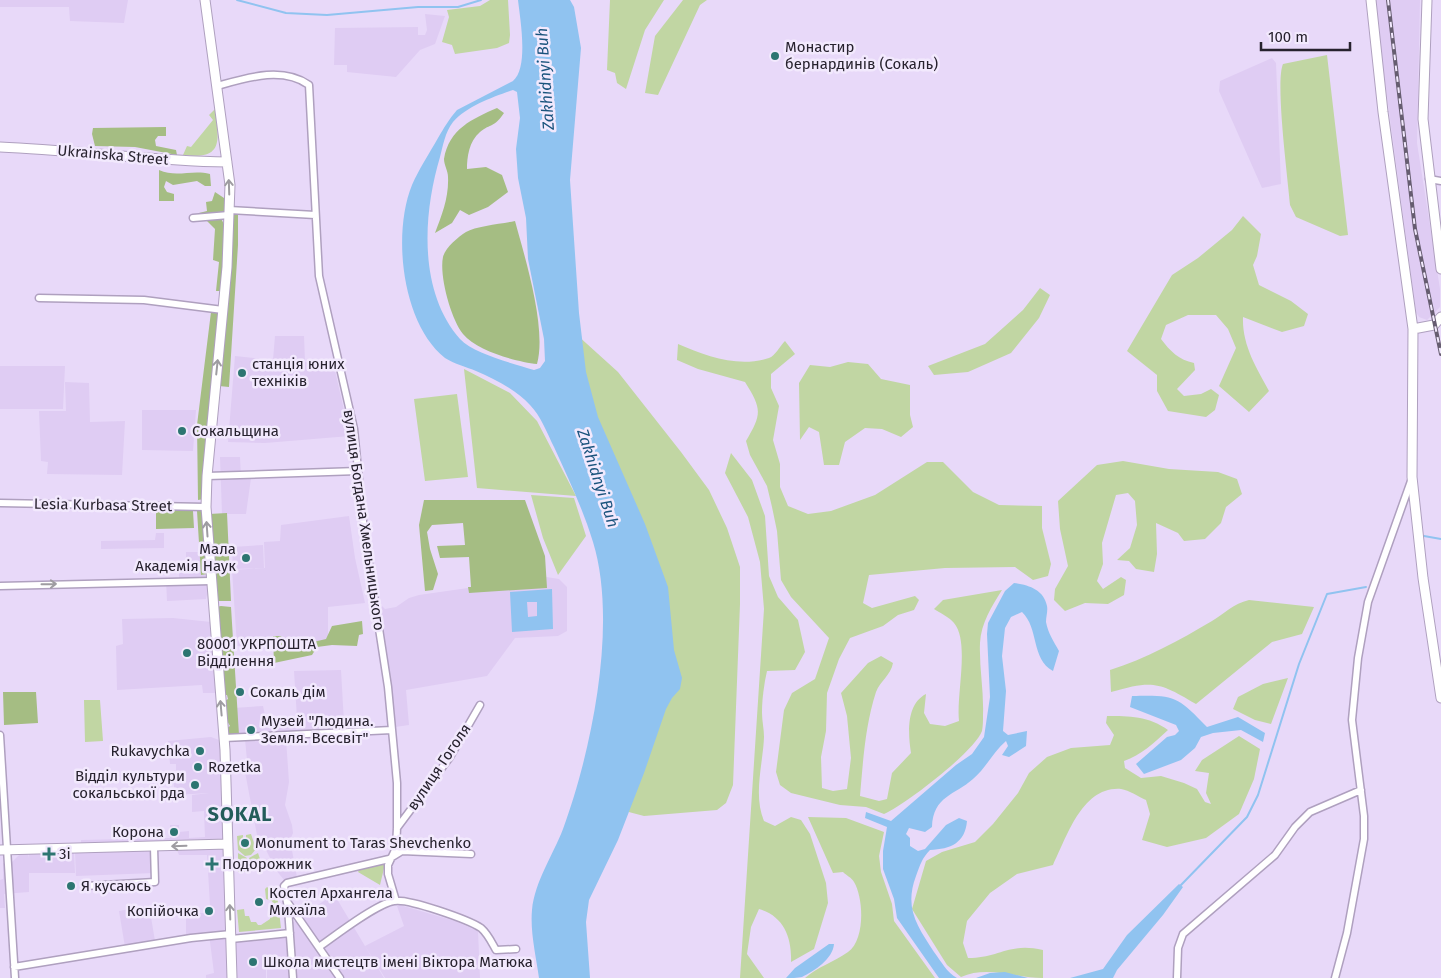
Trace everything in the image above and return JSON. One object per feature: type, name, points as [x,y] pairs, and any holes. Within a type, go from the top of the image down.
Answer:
[{"type":"street","points":[[204,0],[230,185],[223,310],[206,476],[206,507],[224,738],[232,978]]},
{"type":"street","points":[[1371,0],[1384,122],[1413,329],[1412,477],[1423,578],[1441,698]]},
{"type":"street","points":[[1427,0],[1422,119],[1441,269]]},
{"type":"street","name":"вулиця Богдана Хмельницького","points":[[217,86],[258,75],[300,79],[309,85],[319,276],[354,428],[364,531],[388,687],[397,782],[397,828],[393,857],[388,865],[388,874],[396,900]]},
{"type":"street","name":"Ukrainska Street","points":[[0,147],[227,162]]},
{"type":"street","points":[[1429,179],[1441,181]]},
{"type":"street","points":[[193,218],[229,212],[315,215]]},
{"type":"street","points":[[39,298],[144,300],[223,310]]},
{"type":"street","points":[[1413,329],[1434,325],[1441,317]]},
{"type":"street","points":[[206,476],[358,471]]},
{"type":"street","points":[[1335,978],[1359,873],[1364,816],[1352,720],[1360,649],[1368,602],[1412,477]]},
{"type":"street","name":"Lesia Kurbasa Street","points":[[0,503],[206,507]]},
{"type":"street","points":[[0,586],[211,580]]},
{"type":"street","name":"вулиця Гоголя","points":[[397,828],[450,757],[480,705]]},
{"type":"street","points":[[224,738],[392,730]]},
{"type":"street","points":[[0,735],[4,850],[14,978]]},
{"type":"street","points":[[1177,978],[1178,948],[1183,934],[1275,856],[1295,827],[1310,812],[1361,790]]},
{"type":"street","points":[[4,850],[228,844]]},
{"type":"street","points":[[85,886],[155,882],[154,847]]},
{"type":"street","points":[[293,978],[284,886],[290,881],[393,857],[402,851],[471,854]]},
{"type":"street","points":[[319,946],[376,910],[396,900],[470,922],[483,930],[496,950],[516,949]]},
{"type":"street","points":[[287,902],[340,978]]},
{"type":"street","points":[[14,967],[191,938],[290,933]]},
{"type":"shaded area","points":[[0,0],[128,0],[124,23],[70,21],[69,7],[0,7]]},
{"type":"shaded area","points":[[1374,0],[1420,0],[1417,143],[1440,289],[1440,307],[1427,320],[1419,317],[1416,312]]},
{"type":"shaded area","points":[[425,14],[445,16],[435,44],[420,50],[396,77],[347,72],[347,65],[334,65],[335,28],[418,27],[418,35],[425,35],[427,30]]},
{"type":"shaded area","points":[[1272,58],[1276,63],[1281,184],[1262,188],[1219,91],[1220,81]]},
{"type":"shaded area","points":[[275,336],[304,336],[305,362],[333,362],[350,436],[265,443],[228,442],[235,356],[273,360]]},
{"type":"shaded area","points":[[0,366],[65,366],[63,409],[0,409]]},
{"type":"shaded area","points":[[65,382],[89,383],[90,422],[125,421],[122,475],[47,474],[48,462],[41,461],[39,411],[66,411]]},
{"type":"shaded area","points":[[142,410],[196,410],[193,451],[142,450]]},
{"type":"shaded area","points":[[220,457],[240,457],[241,478],[251,478],[246,514],[222,514]]},
{"type":"shaded area","points":[[349,516],[355,558],[365,603],[328,607],[328,641],[237,646],[232,570],[265,568],[264,542],[280,541],[281,525]]},
{"type":"shaded area","points":[[156,533],[164,533],[164,548],[101,549],[101,541],[155,540]]},
{"type":"shaded area","points":[[263,545],[264,568],[233,569],[232,547]]},
{"type":"shaded area","points":[[186,552],[205,552],[208,591],[206,599],[167,601],[166,579],[179,579],[179,571],[186,571]]},
{"type":"shaded area","points":[[546,577],[559,579],[567,587],[567,631],[558,636],[515,638],[487,676],[406,690],[409,725],[395,727],[381,605],[385,609],[396,607],[409,598],[419,595]]},
{"type":"shaded area","points":[[173,618],[211,622],[216,693],[203,693],[202,685],[117,690],[116,646],[123,644],[122,619]]},
{"type":"shaded area","points":[[341,670],[344,723],[319,725],[319,730],[268,734],[269,740],[286,739],[289,782],[285,805],[292,825],[293,833],[290,840],[297,877],[284,880],[276,870],[265,848],[262,836],[257,835],[245,772],[256,774],[255,771],[248,771],[245,739],[235,740],[233,708],[263,706],[268,729],[268,719],[297,718],[294,671]]},
{"type":"shaded area","points":[[211,737],[219,740],[230,740],[234,880],[228,880],[235,942],[287,937],[289,962],[296,961],[292,923],[334,894],[384,978],[267,978],[267,965],[276,963],[266,964],[266,978],[206,978],[206,975],[214,973],[209,934],[216,933],[186,936],[186,913],[206,913],[210,905],[207,855],[179,855],[177,850],[159,851],[152,856],[154,873],[76,876],[75,852],[81,852],[81,840],[170,838],[170,825],[179,825],[179,832],[189,831],[189,838],[205,837],[204,811],[192,812],[192,795],[209,793],[175,795],[173,778],[180,777],[176,777],[176,764],[170,764],[168,741]]},
{"type":"shaded area","points":[[74,852],[75,873],[29,873],[29,892],[4,894],[5,908],[0,908],[0,880],[3,879],[3,863],[12,862],[21,853],[28,853],[29,858],[29,853]]},
{"type":"shaded area","points":[[149,905],[155,941],[125,947],[119,911]]},
{"type":"shaded area","points":[[400,905],[455,921],[478,931],[480,978],[385,978],[365,946],[404,926],[397,906]]},
{"type":"green space","points":[[490,0],[508,0],[509,43],[497,48],[455,54],[452,45],[442,42],[449,17],[447,10],[480,6]]},
{"type":"green space","points":[[610,0],[664,0],[645,30],[626,89],[617,83],[615,73],[607,70]]},
{"type":"green space","points":[[683,0],[707,0],[700,5],[658,95],[645,93],[655,36]]},
{"type":"green space","points":[[1327,55],[1348,235],[1340,236],[1296,217],[1290,205],[1281,110],[1280,90],[1283,64]]},
{"type":"green space","points":[[497,108],[504,113],[498,121],[480,132],[473,140],[468,154],[467,169],[486,167],[502,175],[508,192],[488,207],[469,215],[460,210],[452,223],[435,233],[446,199],[448,177],[444,159],[451,140],[463,126]]},
{"type":"green space","points":[[215,109],[216,146],[206,154],[196,156],[183,155],[187,146],[191,147],[213,120],[209,115]]},
{"type":"green space","points":[[166,127],[166,136],[158,136],[155,140],[156,146],[176,150],[177,155],[135,147],[95,146],[92,134],[93,128]]},
{"type":"green space","points":[[159,170],[172,173],[197,172],[210,174],[211,186],[205,186],[197,181],[173,185],[166,181],[164,187],[167,192],[174,194],[174,201],[159,201]]},
{"type":"green space","points":[[215,192],[227,200],[227,211],[222,213],[221,218],[226,229],[222,291],[216,291],[219,262],[213,260],[215,229],[199,213],[207,211],[206,202],[212,201]]},
{"type":"green space","points":[[234,213],[238,213],[238,245],[229,387],[219,386]]},
{"type":"green space","points":[[1243,216],[1261,234],[1257,256],[1253,265],[1259,285],[1291,301],[1308,314],[1304,326],[1282,332],[1243,317],[1247,346],[1269,391],[1249,412],[1219,386],[1236,348],[1228,329],[1216,315],[1188,315],[1166,325],[1161,339],[1175,354],[1184,360],[1194,363],[1195,370],[1177,389],[1184,396],[1201,394],[1211,389],[1219,395],[1215,410],[1206,417],[1168,411],[1157,391],[1157,375],[1127,351],[1172,275],[1198,258],[1232,230]]},
{"type":"green space","points":[[515,221],[534,293],[539,332],[537,364],[498,355],[469,340],[463,334],[454,318],[444,286],[443,257],[449,246],[470,230]]},
{"type":"green space","points":[[1040,288],[1050,295],[1039,318],[1011,353],[968,372],[934,375],[928,366],[985,344],[1023,310]]},
{"type":"green space","points":[[211,312],[219,312],[204,499],[198,500],[197,425]]},
{"type":"green space","points":[[576,334],[618,372],[709,490],[727,528],[740,567],[733,785],[726,803],[717,810],[644,816],[625,811],[589,413]]},
{"type":"green space","points":[[785,341],[795,354],[771,374],[771,388],[779,406],[773,440],[780,464],[780,487],[788,506],[808,514],[831,511],[875,495],[927,462],[943,462],[973,492],[999,505],[1042,506],[1042,528],[1051,564],[1048,576],[1033,580],[1015,567],[945,568],[869,575],[863,603],[872,608],[915,596],[919,600],[914,610],[898,615],[883,626],[850,638],[839,659],[827,693],[826,731],[821,757],[822,788],[833,791],[847,789],[851,758],[847,716],[841,693],[868,663],[881,656],[893,663],[876,692],[872,705],[865,744],[860,796],[879,801],[887,799],[892,773],[911,753],[909,737],[910,720],[919,699],[926,694],[924,713],[930,724],[945,726],[959,721],[962,656],[959,632],[952,621],[934,609],[943,600],[1002,590],[994,602],[982,629],[980,643],[983,706],[982,731],[967,751],[938,777],[894,809],[884,814],[866,807],[840,805],[791,793],[780,785],[776,772],[784,710],[792,693],[815,679],[829,638],[791,597],[781,580],[777,531],[767,486],[750,455],[746,441],[755,424],[758,412],[751,391],[745,382],[698,369],[677,360],[678,344],[722,359],[746,362],[771,357]]},
{"type":"green space","points":[[848,362],[868,364],[881,379],[910,385],[910,415],[913,427],[901,437],[882,429],[865,428],[845,442],[839,465],[824,465],[819,432],[809,427],[800,440],[799,383],[810,365],[830,367]]},
{"type":"green space","points":[[464,369],[510,393],[537,421],[576,496],[477,488]]},
{"type":"green space","points":[[457,394],[468,477],[425,481],[414,399]]},
{"type":"green space","points":[[731,453],[752,480],[765,516],[769,576],[778,597],[798,620],[805,652],[795,670],[767,671],[762,708],[764,737],[759,779],[761,811],[764,821],[775,826],[791,817],[801,820],[810,834],[826,883],[828,903],[814,949],[791,962],[790,945],[785,929],[775,917],[759,909],[751,927],[747,954],[764,978],[740,978],[764,609],[760,562],[748,517],[725,473]]},
{"type":"green space","points":[[1123,461],[1169,469],[1218,472],[1237,479],[1242,494],[1226,507],[1221,523],[1205,539],[1184,541],[1178,533],[1156,523],[1157,554],[1154,572],[1136,569],[1129,561],[1117,560],[1130,548],[1137,525],[1135,501],[1128,493],[1116,495],[1102,543],[1103,564],[1097,581],[1103,589],[1121,577],[1126,580],[1124,595],[1108,604],[1085,603],[1065,611],[1054,600],[1055,589],[1068,566],[1060,529],[1058,501],[1097,465]]},
{"type":"green space","points":[[531,495],[574,498],[586,536],[558,575],[543,538]]},
{"type":"green space","points":[[424,500],[525,500],[545,556],[547,588],[469,593],[468,587],[471,587],[469,557],[440,558],[437,546],[465,545],[463,523],[432,525],[427,532],[438,574],[433,590],[425,591],[419,525]]},
{"type":"green space","points":[[156,510],[193,511],[194,528],[156,529]]},
{"type":"green space","points":[[203,510],[207,574],[201,575],[197,511]]},
{"type":"green space","points":[[227,513],[231,601],[216,601],[209,514]]},
{"type":"green space","points":[[1249,600],[1314,607],[1302,634],[1272,642],[1196,704],[1173,691],[1155,685],[1137,686],[1111,692],[1110,670],[1162,649],[1212,621],[1234,606]]},
{"type":"green space","points":[[216,607],[231,607],[239,735],[227,734],[227,728],[230,726],[226,719],[225,701],[228,699],[227,695],[224,695]]},
{"type":"green space","points":[[362,621],[363,634],[359,635],[357,646],[332,645],[317,647],[312,655],[274,663],[273,636],[281,636],[287,645],[305,644],[326,639],[332,626]]},
{"type":"green space","points":[[1288,678],[1271,724],[1255,720],[1233,709],[1238,697],[1263,684]]},
{"type":"green space","points":[[3,692],[36,692],[38,723],[4,725]]},
{"type":"green space","points":[[84,700],[100,700],[103,741],[85,742]]},
{"type":"green space","points":[[1107,716],[1146,719],[1168,730],[1142,752],[1124,761],[1125,768],[1141,778],[1161,776],[1184,783],[1197,789],[1205,802],[1211,804],[1206,793],[1209,773],[1195,771],[1202,760],[1239,736],[1260,749],[1254,779],[1239,814],[1206,838],[1167,847],[1142,840],[1150,814],[1146,800],[1121,789],[1107,790],[1096,796],[1086,804],[1078,815],[1053,865],[1017,874],[990,893],[967,921],[963,943],[968,958],[988,956],[1021,948],[1043,950],[1043,978],[991,972],[981,972],[961,977],[947,965],[912,909],[926,861],[942,852],[975,842],[993,824],[1018,793],[1029,773],[1047,757],[1071,748],[1110,745],[1114,735],[1106,723]]},
{"type":"green space","points":[[808,817],[846,818],[884,832],[879,856],[881,872],[892,904],[894,921],[935,978],[805,978],[843,956],[854,946],[858,938],[861,919],[860,898],[854,882],[843,872],[833,873]]},
{"type":"green space","points":[[251,834],[256,849],[251,855],[245,856],[238,850],[237,836],[243,835],[243,839],[240,840],[241,848],[250,847],[250,839],[246,839],[246,835]]},
{"type":"green space","points":[[238,853],[247,858],[248,866],[245,872],[238,872]]},
{"type":"green space","points":[[258,853],[263,868],[257,870],[251,866],[249,858]]},
{"type":"green space","points":[[385,864],[380,885],[358,872],[360,868]]},
{"type":"green space","points":[[267,887],[277,894],[281,928],[239,932],[237,910],[244,909],[245,916],[249,916],[251,922],[256,922],[258,925],[270,919],[271,908],[274,907],[272,901],[266,899],[265,889]]},
{"type":"water","name":"Zakhidnyi Buh","points":[[518,0],[570,0],[574,7],[581,48],[570,180],[579,313],[586,372],[598,417],[645,524],[668,587],[674,650],[682,678],[680,689],[666,709],[618,840],[589,900],[586,922],[590,978],[539,978],[533,935],[532,910],[537,889],[563,829],[574,797],[592,725],[602,648],[603,610],[600,574],[593,542],[570,482],[544,425],[534,409],[505,385],[452,362],[445,358],[430,343],[419,324],[410,301],[402,252],[406,205],[412,185],[447,124],[457,110],[513,81],[518,75],[522,54],[522,30]],"holes":[[[513,90],[517,92],[520,118],[516,149],[518,178],[526,218],[528,259],[544,339],[545,361],[540,368],[534,370],[485,354],[460,339],[446,320],[437,298],[431,275],[428,251],[428,227],[434,179],[450,126],[465,111]]]},
{"type":"water","points":[[1014,583],[1035,589],[1043,596],[1047,606],[1047,626],[1059,651],[1053,671],[1041,659],[1031,626],[1022,612],[1011,617],[1005,628],[1002,656],[1006,691],[1003,731],[1008,735],[1027,731],[1026,746],[1009,757],[1002,755],[1008,746],[1006,741],[973,779],[941,802],[933,817],[932,827],[925,832],[909,828],[906,834],[910,838],[910,846],[918,851],[925,849],[946,825],[959,818],[967,821],[966,829],[960,840],[950,846],[930,850],[927,853],[916,876],[911,898],[914,916],[928,943],[944,966],[957,978],[939,978],[897,918],[894,899],[883,869],[883,851],[887,827],[865,818],[866,812],[891,821],[956,765],[972,754],[984,737],[990,697],[988,623],[1005,591]]},
{"type":"water","points":[[552,589],[553,629],[512,632],[510,592]],"holes":[[[527,602],[537,602],[537,616],[528,617]]]},
{"type":"water","points":[[1132,696],[1167,697],[1189,709],[1207,727],[1238,717],[1265,733],[1263,742],[1241,730],[1213,733],[1201,737],[1195,748],[1181,760],[1144,774],[1136,764],[1167,737],[1175,735],[1179,731],[1176,725],[1130,707]]},
{"type":"water","points":[[1179,884],[1183,887],[1163,915],[1117,970],[1113,978],[1070,978],[1103,969],[1127,935]]},
{"type":"water","points":[[829,944],[834,944],[830,955],[817,968],[802,977],[786,978],[795,968]]},
{"type":"water","points":[[1005,972],[1028,978],[976,978],[990,973]]},
{"type":"waterway","points":[[237,0],[286,13],[327,15],[418,7],[458,7],[481,0]]},
{"type":"waterway","points":[[1424,536],[1441,539]]},
{"type":"waterway","points":[[1181,885],[1247,817],[1258,795],[1299,664],[1327,594],[1366,587]]},
{"type":"railway","points":[[1388,0],[1415,229],[1441,354]]},
{"type":"place","name":"Монастир бернардинів (Сокаль)","points":[[775,56]]},
{"type":"place","name":"станція юних техніків","points":[[242,373]]},
{"type":"place","name":"Сокальщина","points":[[182,431]]},
{"type":"place","name":"Мала Академія Наук","points":[[246,558]]},
{"type":"place","name":"80001 УКРПОШТА Відділення","points":[[187,653]]},
{"type":"place","name":"Сокаль дім","points":[[240,692]]},
{"type":"place","name":"Музей \"Людина. Земля. Всесвіт\"","points":[[251,730]]},
{"type":"place","name":"Rukavychka","points":[[200,751]]},
{"type":"place","name":"Rozetka","points":[[198,767]]},
{"type":"place","name":"Відділ культури сокальської рда","points":[[195,785]]},
{"type":"place","name":"Корона","points":[[174,832]]},
{"type":"place","name":"Monument to Taras Shevchenko","points":[[245,843]]},
{"type":"place","name":"3і","points":[[49,854]]},
{"type":"place","name":"Подорожник","points":[[212,864]]},
{"type":"place","name":"Я кусаюсь","points":[[71,886]]},
{"type":"place","name":"Костел Архангела Михаїла","points":[[259,902]]},
{"type":"place","name":"Копійочка","points":[[209,911]]},
{"type":"place","name":"Школа мистецтв імені Віктора Матюка","points":[[253,962]]},
{"type":"district","name":"SOKAL","points":[[240,814]]}]
